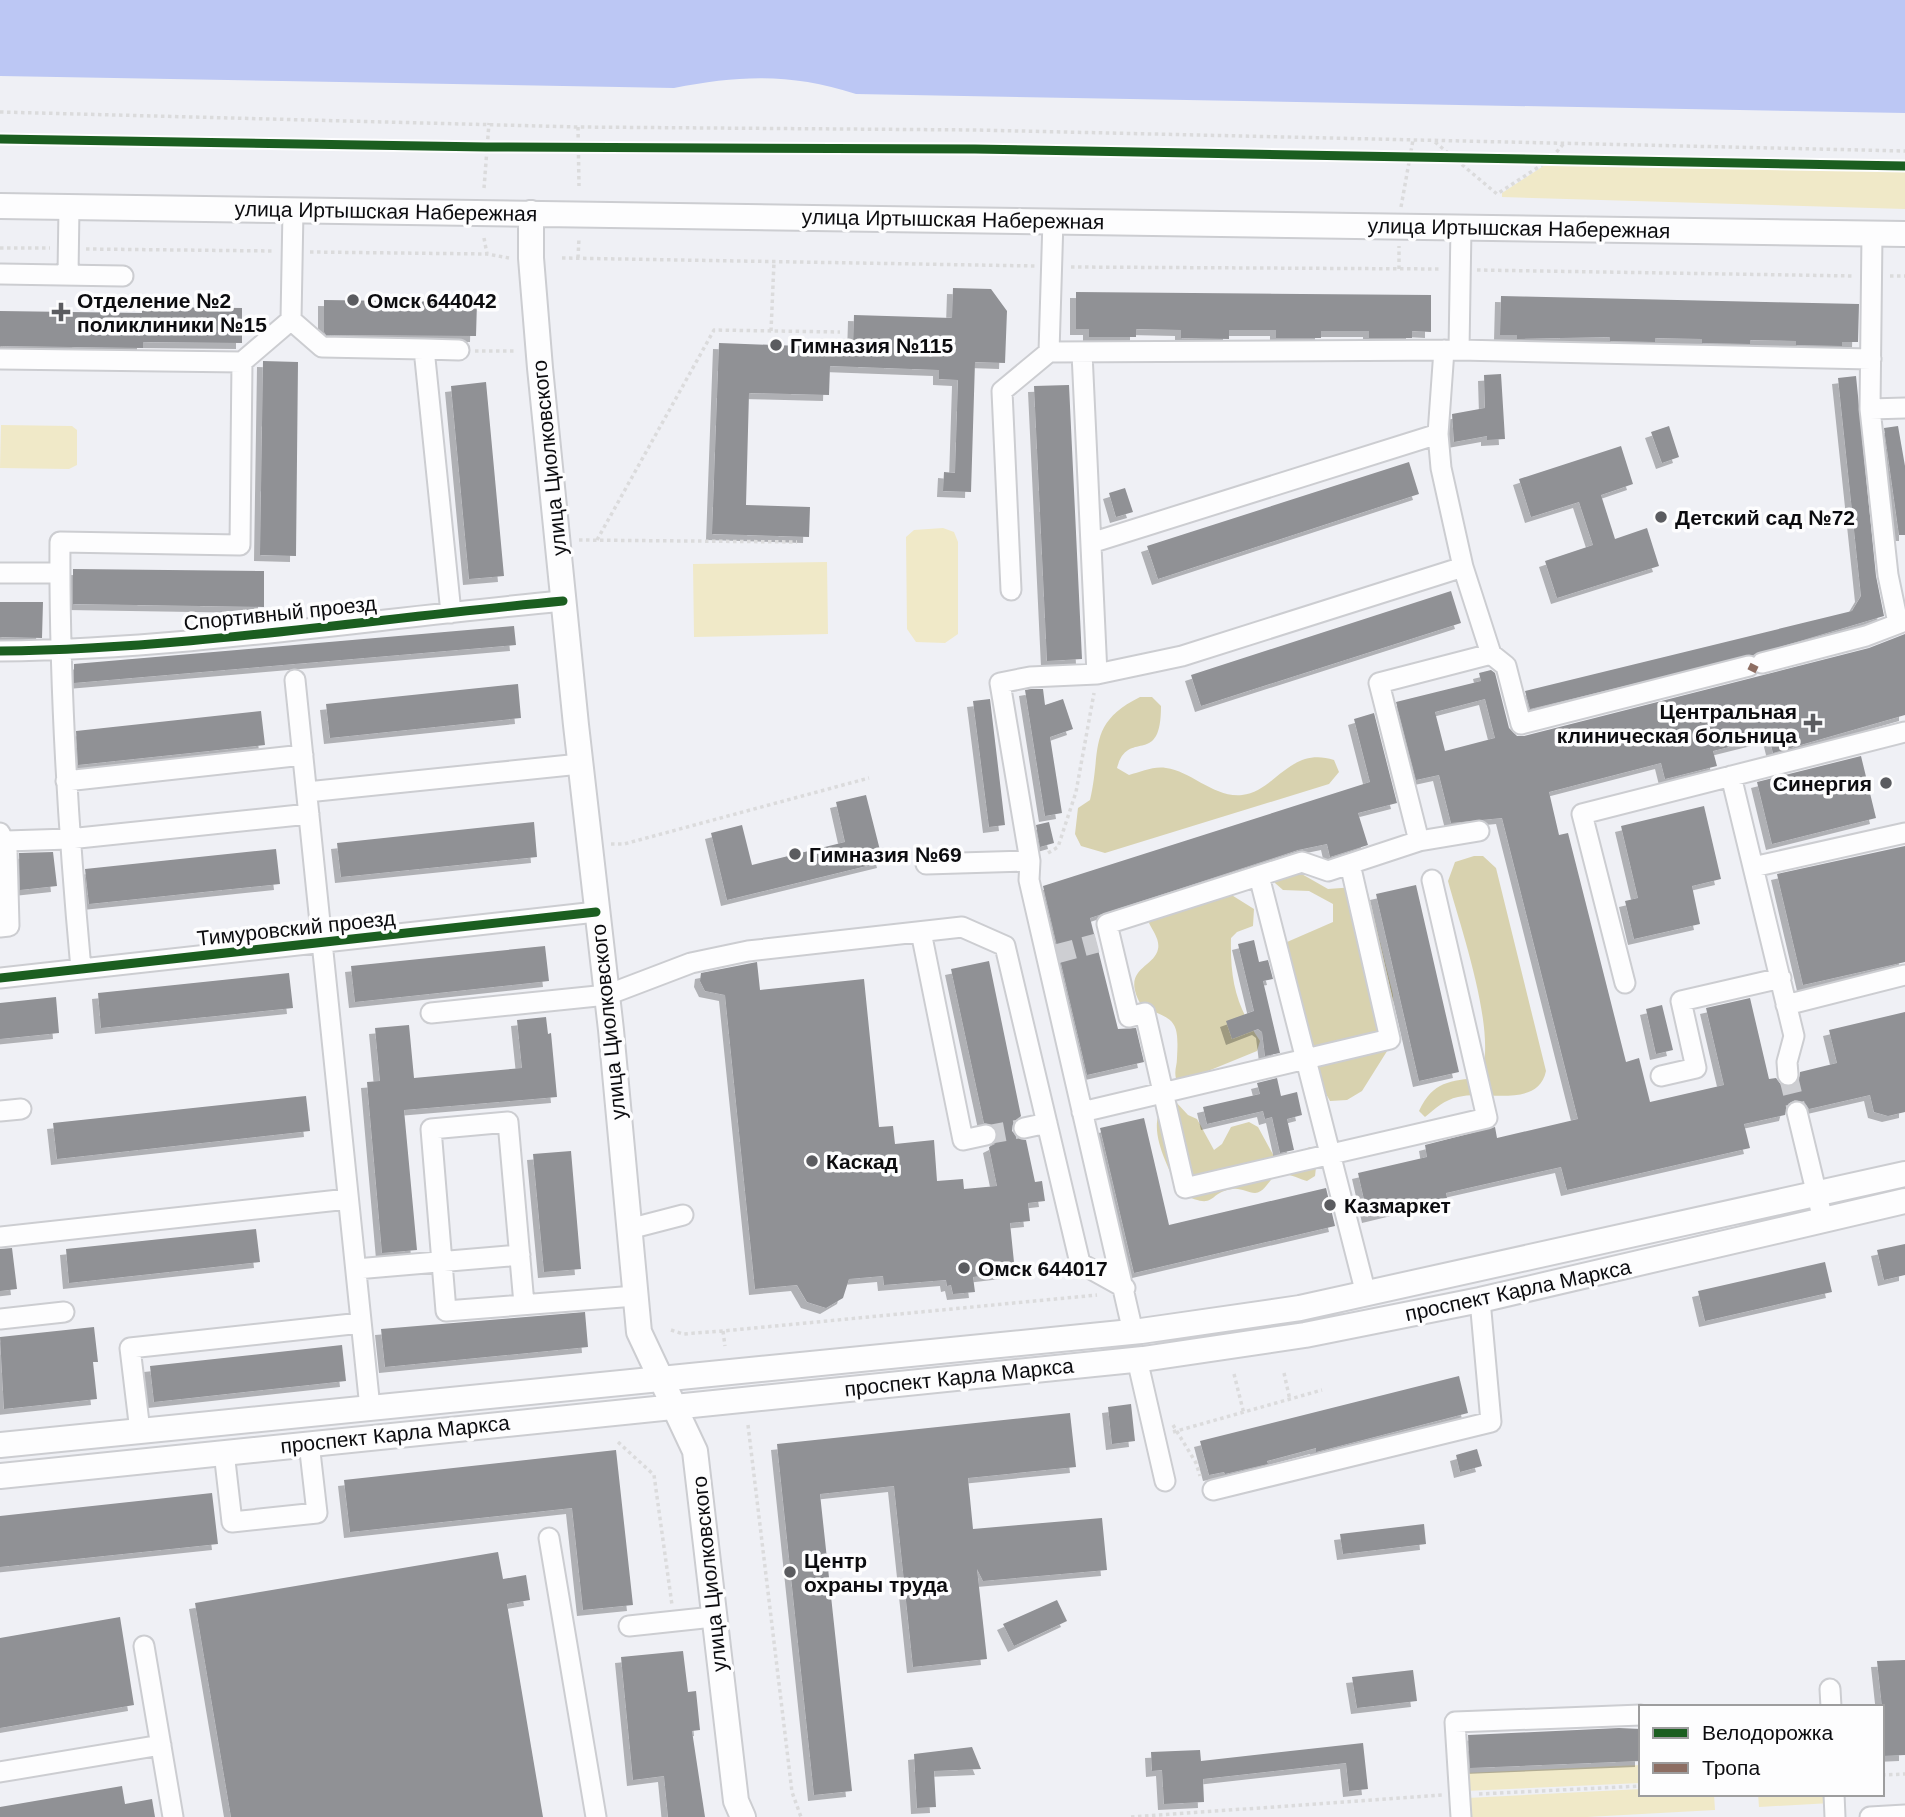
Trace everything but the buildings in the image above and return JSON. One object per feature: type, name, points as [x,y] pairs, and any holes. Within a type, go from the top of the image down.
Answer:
[{"type":"main road","name":"улица Иртышская Набережная","points":[[0,206],[1905,234]]},
{"type":"main road","name":"улица Циолковского","points":[[531,213],[532,272],[563,601],[607,995],[639,1332],[695,1451],[736,1801],[743,1817]]},
{"type":"main road","name":"проспект Карла Маркса","points":[[0,1445],[1133,1332],[1300,1308],[1905,1174]]},
{"type":"main road","name":"проспект Карла Маркса","points":[[0,1476],[1137,1359],[1305,1335],[1480,1300],[1905,1201]]},
{"type":"main road","points":[[1366,1294],[1371,1322]]},
{"type":"main road","points":[[1300,1308],[1305,1335]]},
{"type":"street","points":[[68,275],[69,207]]},
{"type":"street","points":[[0,359],[242,362],[291,320],[293,210]]},
{"type":"street","points":[[1049,352],[1054,220]]},
{"type":"street","points":[[1461,227],[1452,350],[1438,434],[1441,468],[1463,567],[1491,654],[1506,666],[1521,724],[1866,636],[1901,622],[1888,575],[1870,410],[1872,234]]},
{"type":"street","points":[[1,274],[123,276]]},
{"type":"street","points":[[291,320],[322,347],[459,350]]},
{"type":"street","points":[[424,349],[451,613]]},
{"type":"street","points":[[1011,590],[1002,391],[1049,352],[1452,350],[1871,359]]},
{"type":"street","points":[[1082,353],[1097,674]]},
{"type":"street","points":[[81,969],[69,839],[59,651],[61,542],[240,545],[242,362]]},
{"type":"street","points":[[1870,410],[1905,408]]},
{"type":"street","points":[[1091,543],[1438,434]]},
{"type":"street","points":[[1133,1332],[1126,1290],[1082,1112],[1051,955],[1028,880],[1030,861],[1000,683],[1031,677],[1097,674],[1182,656],[1463,567]]},
{"type":"street","points":[[0,573],[60,573]]},
{"type":"street","name":"Спортивный проезд","points":[[0,651],[59,651],[563,601]]},
{"type":"street","points":[[1419,841],[1379,683],[1491,654]]},
{"type":"street","points":[[295,680],[370,1408]]},
{"type":"street","points":[[1625,983],[1582,814],[1905,732]]},
{"type":"street","points":[[66,782],[303,755]]},
{"type":"street","points":[[307,792],[580,764]]},
{"type":"street","points":[[1731,776],[1794,1036],[1787,1062],[1788,1075]]},
{"type":"street","points":[[0,927],[9,926],[3,837],[69,839],[309,814]]},
{"type":"street","points":[[1432,880],[1487,1118],[1185,1188],[1145,1013],[1129,1017],[1104,941],[1107,924],[1302,862],[1328,871],[1419,841],[1479,831]]},
{"type":"street","points":[[1753,867],[1905,833]]},
{"type":"street","points":[[926,864],[1030,861]]},
{"type":"street","points":[[1082,1112],[1390,1039],[1350,864]]},
{"type":"street","points":[[1259,876],[1366,1294]]},
{"type":"street","name":"Тимуровский проезд","points":[[0,978],[596,912]]},
{"type":"street","points":[[431,1013],[607,995],[691,963],[748,951],[968,928],[1004,946],[1080,1263],[1126,1290]]},
{"type":"street","points":[[921,932],[963,1140],[986,1135]]},
{"type":"street","points":[[1786,1005],[1905,975]]},
{"type":"street","points":[[1661,1076],[1696,1068],[1681,1001],[1781,978]]},
{"type":"street","points":[[0,1111],[21,1109]]},
{"type":"street","points":[[1797,1112],[1823,1220]]},
{"type":"street","points":[[524,1304],[508,1122],[430,1129],[446,1311],[635,1296]]},
{"type":"street","points":[[1024,1128],[1047,1123]]},
{"type":"street","points":[[0,1237],[348,1199]]},
{"type":"street","points":[[629,1229],[683,1215]]},
{"type":"street","points":[[356,1269],[520,1255]]},
{"type":"street","points":[[1213,1490],[1490,1422],[1480,1300]]},
{"type":"street","points":[[0,1319],[64,1312]]},
{"type":"street","points":[[140,1431],[130,1348],[361,1323]]},
{"type":"street","points":[[1137,1359],[1165,1481]]},
{"type":"street","points":[[225,1452],[232,1522],[317,1513],[309,1443]]},
{"type":"street","points":[[549,1538],[596,1817]]},
{"type":"street","points":[[629,1626],[713,1617]]},
{"type":"street","points":[[144,1646],[173,1817]]},
{"type":"street","points":[[1461,1817],[1455,1722],[1639,1715]]},
{"type":"street","points":[[0,1772],[161,1745]]},
{"type":"street","points":[[1834,1796],[1835,1817]]},
{"type":"street","points":[[1870,1817],[1905,1815]]},
{"type":"path","points":[[0,111],[578,127],[990,130],[1905,151]]},
{"type":"path","points":[[484,188],[489,123]]},
{"type":"path","points":[[578,127],[579,186]]},
{"type":"path","points":[[1401,206],[1413,140]]},
{"type":"path","points":[[1434,140],[1497,194],[1551,159],[1564,143]]},
{"type":"path","points":[[566,145],[593,145]]},
{"type":"path","points":[[473,146],[500,146]]},
{"type":"path","points":[[1398,157],[1425,157]]},
{"type":"path","points":[[1438,157],[1476,158]]},
{"type":"path","points":[[1526,159],[1564,160]]},
{"type":"path","points":[[484,238],[487,254]]},
{"type":"path","points":[[578,258],[579,238]]},
{"type":"path","points":[[0,248],[487,254],[509,258]]},
{"type":"path","points":[[562,258],[1905,276]]},
{"type":"path","points":[[771,331],[774,261]]},
{"type":"path","points":[[597,540],[714,330],[840,332]]},
{"type":"path","points":[[459,350],[515,352]]},
{"type":"path","points":[[558,540],[797,542]]},
{"type":"path","points":[[1058,847],[1076,792],[1097,674]]},
{"type":"path","points":[[589,845],[624,844],[869,778]]},
{"type":"path","points":[[671,1330],[683,1334],[723,1331],[957,1310],[1126,1290]]},
{"type":"path","points":[[723,1331],[725,1346]]},
{"type":"path","points":[[1284,1373],[1290,1400]]},
{"type":"path","points":[[1234,1374],[1244,1414]]},
{"type":"path","points":[[1178,1432],[1322,1390]]},
{"type":"path","points":[[1172,1423],[1196,1463],[1205,1490],[1213,1490]]},
{"type":"path","points":[[748,1425],[792,1792],[801,1817]]},
{"type":"path","points":[[1884,1775],[1905,1774]]},
{"type":"path","points":[[1131,1817],[1149,1813],[1639,1786]]},
{"type":"shaded area","points":[[1551,161],[1905,169],[1905,209],[1502,197],[1502,193]]},
{"type":"shaded area","points":[[1,425],[72,426],[77,430],[77,465],[69,469],[0,468]]},
{"type":"shaded area","points":[[943,528],[954,532],[958,542],[958,634],[945,643],[916,642],[907,629],[906,537],[914,530]]},
{"type":"shaded area","points":[[827,562],[828,634],[694,637],[693,564]]},
{"type":"shaded area","points":[[1140,697],[1152,697],[1161,706],[1160,725],[1156,736],[1150,742],[1129,750],[1122,756],[1117,768],[1129,775],[1166,768],[1212,789],[1242,795],[1254,792],[1305,759],[1318,757],[1334,760],[1339,772],[1329,784],[1105,853],[1081,846],[1075,834],[1078,808],[1090,800],[1099,740],[1111,717]]},
{"type":"shaded area","points":[[1483,856],[1496,868],[1546,1071],[1541,1083],[1533,1090],[1509,1096],[1469,1095],[1453,1098],[1425,1117],[1419,1111],[1430,1093],[1443,1084],[1480,1077],[1485,1059],[1485,1035],[1476,981],[1448,881],[1455,862]]},
{"type":"shaded area","points":[[1293,869],[1328,889],[1355,887],[1368,893],[1393,995],[1394,1040],[1362,1091],[1347,1100],[1330,1101],[1321,1085],[1284,952],[1287,942],[1333,922],[1333,904],[1309,891],[1283,890],[1275,883],[1275,874]]},
{"type":"shaded area","points":[[1230,894],[1254,909],[1253,926],[1237,932],[1231,938],[1231,953],[1236,992],[1245,1016],[1260,1041],[1257,1051],[1186,1080],[1176,1079],[1176,1029],[1163,1015],[1143,1008],[1134,985],[1140,971],[1155,956],[1158,949],[1157,939],[1149,923],[1154,914]]},
{"type":"shaded area","points":[[1175,1101],[1188,1115],[1197,1119],[1214,1150],[1222,1144],[1231,1127],[1249,1122],[1258,1127],[1276,1160],[1310,1147],[1318,1151],[1315,1176],[1307,1181],[1281,1174],[1274,1177],[1259,1192],[1233,1189],[1206,1201],[1179,1192],[1160,1147],[1157,1124],[1165,1103]]},
{"type":"shaded area","points":[[1639,1765],[1639,1783],[1465,1791],[1464,1773]]},
{"type":"shaded area","points":[[1639,1789],[1639,1796],[1714,1796],[1715,1810],[1587,1817],[1468,1817],[1467,1798]]},
{"type":"shaded area","points":[[1758,1796],[1831,1796],[1831,1803],[1759,1807]]},
{"type":"water","points":[[0,0],[1905,0],[1905,113],[856,94],[809,82],[765,78],[721,80],[674,88],[0,76]]},
{"type":"tunnel","points":[[1056,954],[1097,943]]},
{"type":"tunnel","points":[[1788,1075],[1797,1112]]},
{"type":"tunnel","points":[[986,1135],[1024,1128]]},
{"type":"marked path","points":[[1749,666],[1757,670]]},
{"type":"cycle path","points":[[0,139],[486,147],[975,149],[1905,166]]},
{"type":"cycle path","points":[[0,651],[211,639],[563,601]]},
{"type":"cycle path","points":[[0,978],[596,912]]},
{"type":"place","name":"Омск 644042","points":[[353,300]]},
{"type":"place","name":"Отделение №2 поликлиники №15","points":[[61,312]]},
{"type":"place","name":"Гимназия №115","points":[[776,345]]},
{"type":"place","name":"Детский сад №72","points":[[1661,517]]},
{"type":"place","name":"Центральная клиническая больница","points":[[1813,723]]},
{"type":"place","name":"Синергия","points":[[1886,783]]},
{"type":"place","name":"Гимназия №69","points":[[795,854]]},
{"type":"place","name":"Каскад","points":[[812,1161]]},
{"type":"place","name":"Казмаркет","points":[[1330,1205]]},
{"type":"place","name":"Омск 644017","points":[[964,1268]]},
{"type":"place","name":"Центр охраны труда","points":[[790,1572]]}]
